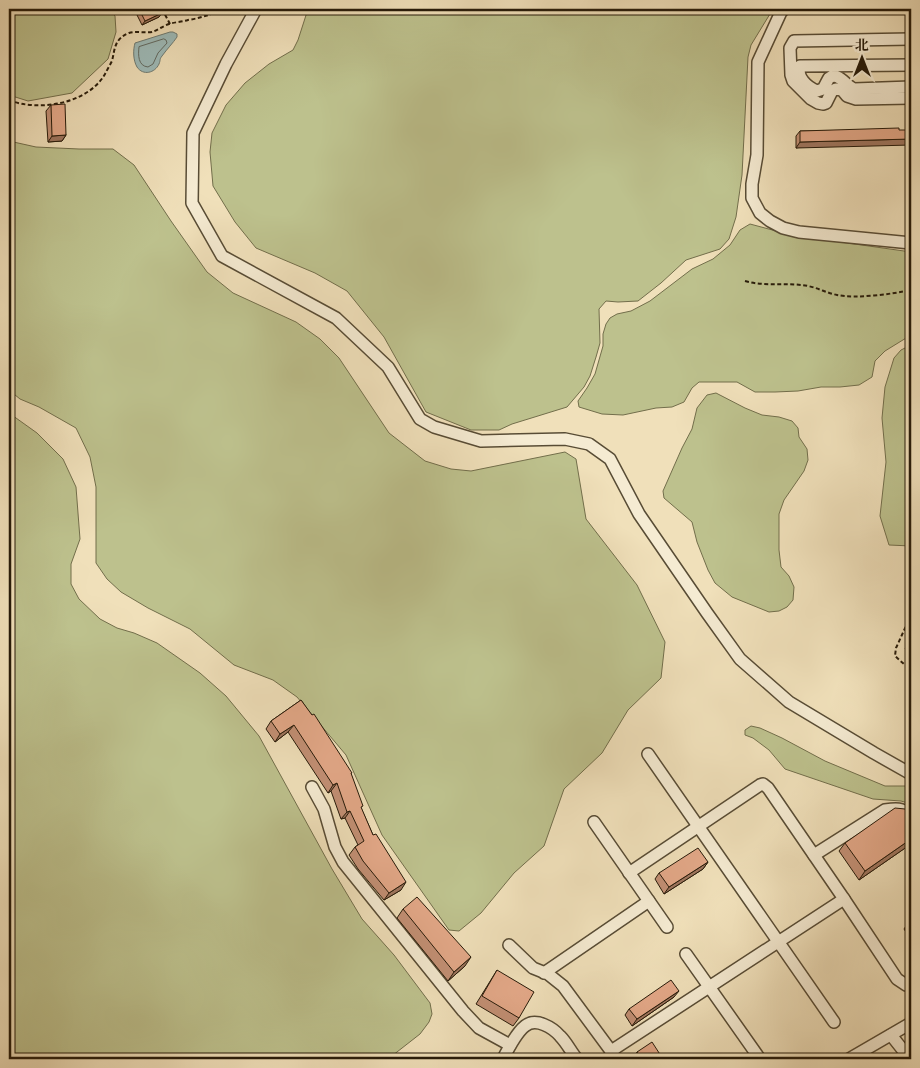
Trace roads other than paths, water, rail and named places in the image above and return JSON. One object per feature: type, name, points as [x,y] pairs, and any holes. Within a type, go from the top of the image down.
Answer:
[{"type":"street","points":[[256,9],[226,64],[193,132],[192,203],[222,256],[336,318],[388,367],[420,419],[434,428],[481,441],[566,439],[589,444],[610,458],[640,514],[740,659],[789,702],[911,774]]},
{"type":"street","points":[[784,9],[758,62],[757,156],[752,198],[760,213],[783,228],[799,232],[911,243]]},
{"type":"street","points":[[911,39],[794,41],[790,48],[793,81],[811,99],[818,103],[823,104],[826,102],[832,91],[836,89],[842,90],[847,96],[856,99],[911,98]]},
{"type":"street","points":[[911,65],[800,66],[798,69],[801,78],[817,91],[823,89],[828,79],[835,76],[838,76],[854,89],[911,87]]},
{"type":"street","points":[[648,754],[834,1022]]},
{"type":"street","points":[[629,873],[763,784],[768,788],[814,855],[896,979],[906,985],[911,985]]},
{"type":"street","points":[[312,787],[324,809],[335,847],[343,862],[462,1011],[480,1028],[510,1045]]},
{"type":"street","points":[[814,855],[885,810],[896,808],[911,815]]},
{"type":"street","points":[[594,822],[666,927]]},
{"type":"street","points":[[510,946],[533,968],[544,972],[563,986],[613,1055],[709,987],[844,899]]},
{"type":"street","points":[[544,972],[649,902]]},
{"type":"street","points":[[686,954],[760,1059]]},
{"type":"street","points":[[503,1059],[510,1045],[526,1026],[532,1023],[541,1024],[553,1030],[561,1037],[577,1059]]},
{"type":"street","points":[[849,1059],[911,1023]]},
{"type":"street","points":[[891,1035],[910,1059]]},
{"type":"water","points":[[170,32],[177,34],[177,37],[161,57],[155,70],[142,72],[137,67],[134,58],[135,43]]}]
